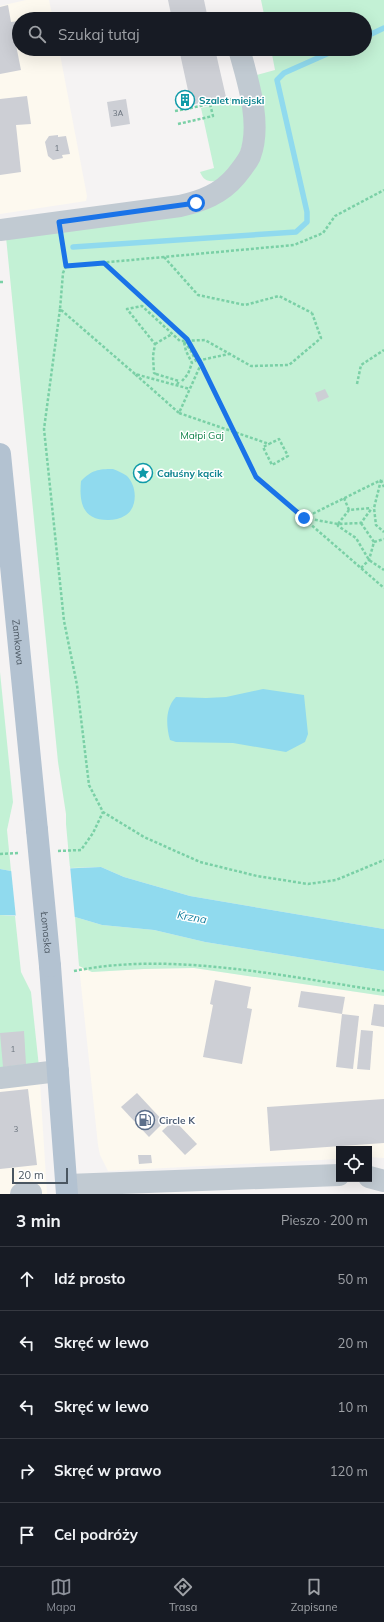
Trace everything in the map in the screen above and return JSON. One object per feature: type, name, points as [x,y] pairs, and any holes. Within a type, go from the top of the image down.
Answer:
[{"type":"main road","name":"Zamkowa","points":[[0,454],[37,830]]},
{"type":"main road","name":"Łomaska","points":[[37,830],[58,1071],[74,1189]]},
{"type":"main road","name":"Łomaska","points":[[56,1036],[74,1119],[74,1189]]},
{"type":"lane","points":[[0,230],[180,206],[200,201],[216,194],[231,182],[244,167],[249,157],[255,129],[253,107],[241,56]]},
{"type":"lane","points":[[0,1078],[58,1071]]},
{"type":"lane","points":[[74,1189],[103,1183],[336,1175]]},
{"type":"lane","points":[[372,1177],[384,1181]]},
{"type":"path","points":[[175,111],[250,95]]},
{"type":"path","points":[[185,103],[186,109]]},
{"type":"path","points":[[178,124],[213,116],[210,104]]},
{"type":"path","points":[[66,266],[294,245],[323,233],[335,216],[384,190]]},
{"type":"path","points":[[59,222],[66,266],[63,273],[60,309],[44,429],[64,622],[77,685],[89,785],[103,812],[144,837],[200,862],[257,876],[308,884],[336,880],[384,860]]},
{"type":"path","points":[[164,257],[198,295],[245,305],[279,296],[312,313],[321,338],[289,365],[251,366],[205,340],[189,340],[184,342]]},
{"type":"path","points":[[104,263],[187,339],[201,364],[256,477],[384,588]]},
{"type":"path","points":[[156,344],[127,309],[142,306],[180,341],[184,342],[190,349],[196,361],[230,354]]},
{"type":"path","points":[[60,309],[179,412],[269,444],[279,439],[288,456],[272,464],[263,447],[269,444]]},
{"type":"path","points":[[172,334],[156,344],[153,356],[154,373],[179,381],[177,385]]},
{"type":"path","points":[[182,381],[188,374],[192,363],[186,351],[184,342]]},
{"type":"path","points":[[357,384],[361,365],[384,350]]},
{"type":"path","points":[[179,412],[201,364]]},
{"type":"path","points":[[135,374],[190,389]]},
{"type":"path","points":[[304,518],[381,480]]},
{"type":"path","points":[[304,518],[338,524],[361,523],[373,508],[381,480]]},
{"type":"path","points":[[381,480],[384,487]]},
{"type":"path","points":[[344,498],[349,510]]},
{"type":"path","points":[[338,524],[349,510],[373,508]]},
{"type":"path","points":[[373,508],[376,525],[384,532]]},
{"type":"path","points":[[361,523],[374,542],[369,560],[361,568]]},
{"type":"path","points":[[338,524],[338,526],[356,538],[369,560],[384,570]]},
{"type":"path","points":[[374,542],[384,539]]},
{"type":"path","points":[[74,971],[113,965],[190,965],[256,972],[384,991]]},
{"type":"shaded area","points":[[26,0],[49,0],[52,12],[12,12],[12,56],[60,56],[87,196],[86,201],[0,214],[0,6]]},
{"type":"shaded area","points":[[79,966],[92,972],[194,968],[384,996],[384,1158],[372,1157],[372,1146],[336,1146],[336,1159],[108,1171],[100,1155]]},
{"type":"shaded area","points":[[39,1067],[47,1194],[0,1194],[0,1070]]},
{"type":"green space","name":"Małpi Gaj","points":[[261,0],[384,0],[384,929],[190,896],[124,877],[101,867],[70,868],[66,814],[58,762],[6,237],[243,182],[253,76],[275,70],[272,56],[372,56],[372,12],[264,12]]},
{"type":"green space","points":[[244,99],[248,124],[238,160],[218,181],[207,180],[200,172],[214,168],[201,108]]},
{"type":"green space","points":[[0,672],[13,802],[7,830],[11,871],[0,869]]},
{"type":"green space","points":[[0,915],[15,916],[21,972],[31,992],[39,1067],[0,1070]]},
{"type":"green space","points":[[75,917],[102,925],[154,930],[205,942],[384,971],[384,996],[194,968],[92,972],[79,966]]},
{"type":"water","points":[[113,469],[127,476],[133,485],[135,496],[133,507],[126,515],[117,519],[108,520],[93,517],[84,508],[82,503],[81,481],[89,474],[96,471]]},
{"type":"water","points":[[263,689],[304,695],[308,734],[305,742],[286,752],[233,743],[176,742],[170,740],[167,717],[172,701],[176,697],[226,697]]},
{"type":"water","name":"Krzna","points":[[101,867],[124,877],[190,896],[384,929],[384,971],[205,942],[154,930],[102,925],[75,917],[0,915],[0,869],[11,871]]},
{"type":"pier","points":[[70,866],[75,919],[16,918],[11,869]]},
{"type":"building","points":[[168,0],[204,0],[207,12],[171,12]]},
{"type":"building","points":[[8,5],[12,22],[12,56],[18,56],[21,70],[0,74],[0,7]]},
{"type":"building","points":[[181,56],[217,56],[226,97],[191,105],[191,102],[180,104],[178,97],[189,95]]},
{"type":"building","points":[[27,96],[31,124],[16,125],[21,172],[0,175],[0,99]]},
{"type":"building","points":[[126,99],[130,124],[111,127],[107,102]]},
{"type":"building","points":[[58,135],[58,137],[66,136],[70,154],[62,155],[63,158],[53,160],[48,156],[45,142],[49,136]]},
{"type":"building","points":[[325,389],[329,397],[318,402],[315,393]]},
{"type":"building","points":[[215,980],[251,987],[247,1008],[252,1009],[242,1064],[203,1057],[213,1005],[210,1004]]},
{"type":"building","points":[[301,991],[345,997],[342,1014],[298,1007]]},
{"type":"building","points":[[374,1004],[384,1005],[384,1027],[371,1025]]},
{"type":"building","points":[[342,1014],[359,1016],[353,1069],[336,1067]]},
{"type":"building","points":[[361,1030],[373,1031],[370,1070],[357,1069]]},
{"type":"building","points":[[24,1031],[26,1064],[3,1067],[0,1033]]},
{"type":"building","points":[[28,1089],[37,1165],[0,1169],[0,1092]]},
{"type":"building","points":[[137,1093],[164,1122],[149,1137],[121,1107]]},
{"type":"building","points":[[384,1099],[384,1143],[270,1151],[267,1107]]},
{"type":"building","points":[[174,1120],[197,1144],[185,1155],[162,1131]]},
{"type":"building","points":[[138,1155],[151,1155],[152,1163],[139,1164]]},
{"type":"waterway","points":[[372,34],[384,28]]},
{"type":"waterway","points":[[73,247],[296,232],[307,222],[307,212],[277,80],[284,73],[322,56]]},
{"type":"place","name":"Szalet miejski","points":[[185,100]]},
{"type":"place","name":"Całuśny kącik","points":[[143,473]]},
{"type":"place","name":"Circle K","points":[[145,1120]]},
{"type":"route","points":[[196,203],[59,222],[66,266],[104,263],[187,339],[201,364],[256,477],[304,518]]}]
